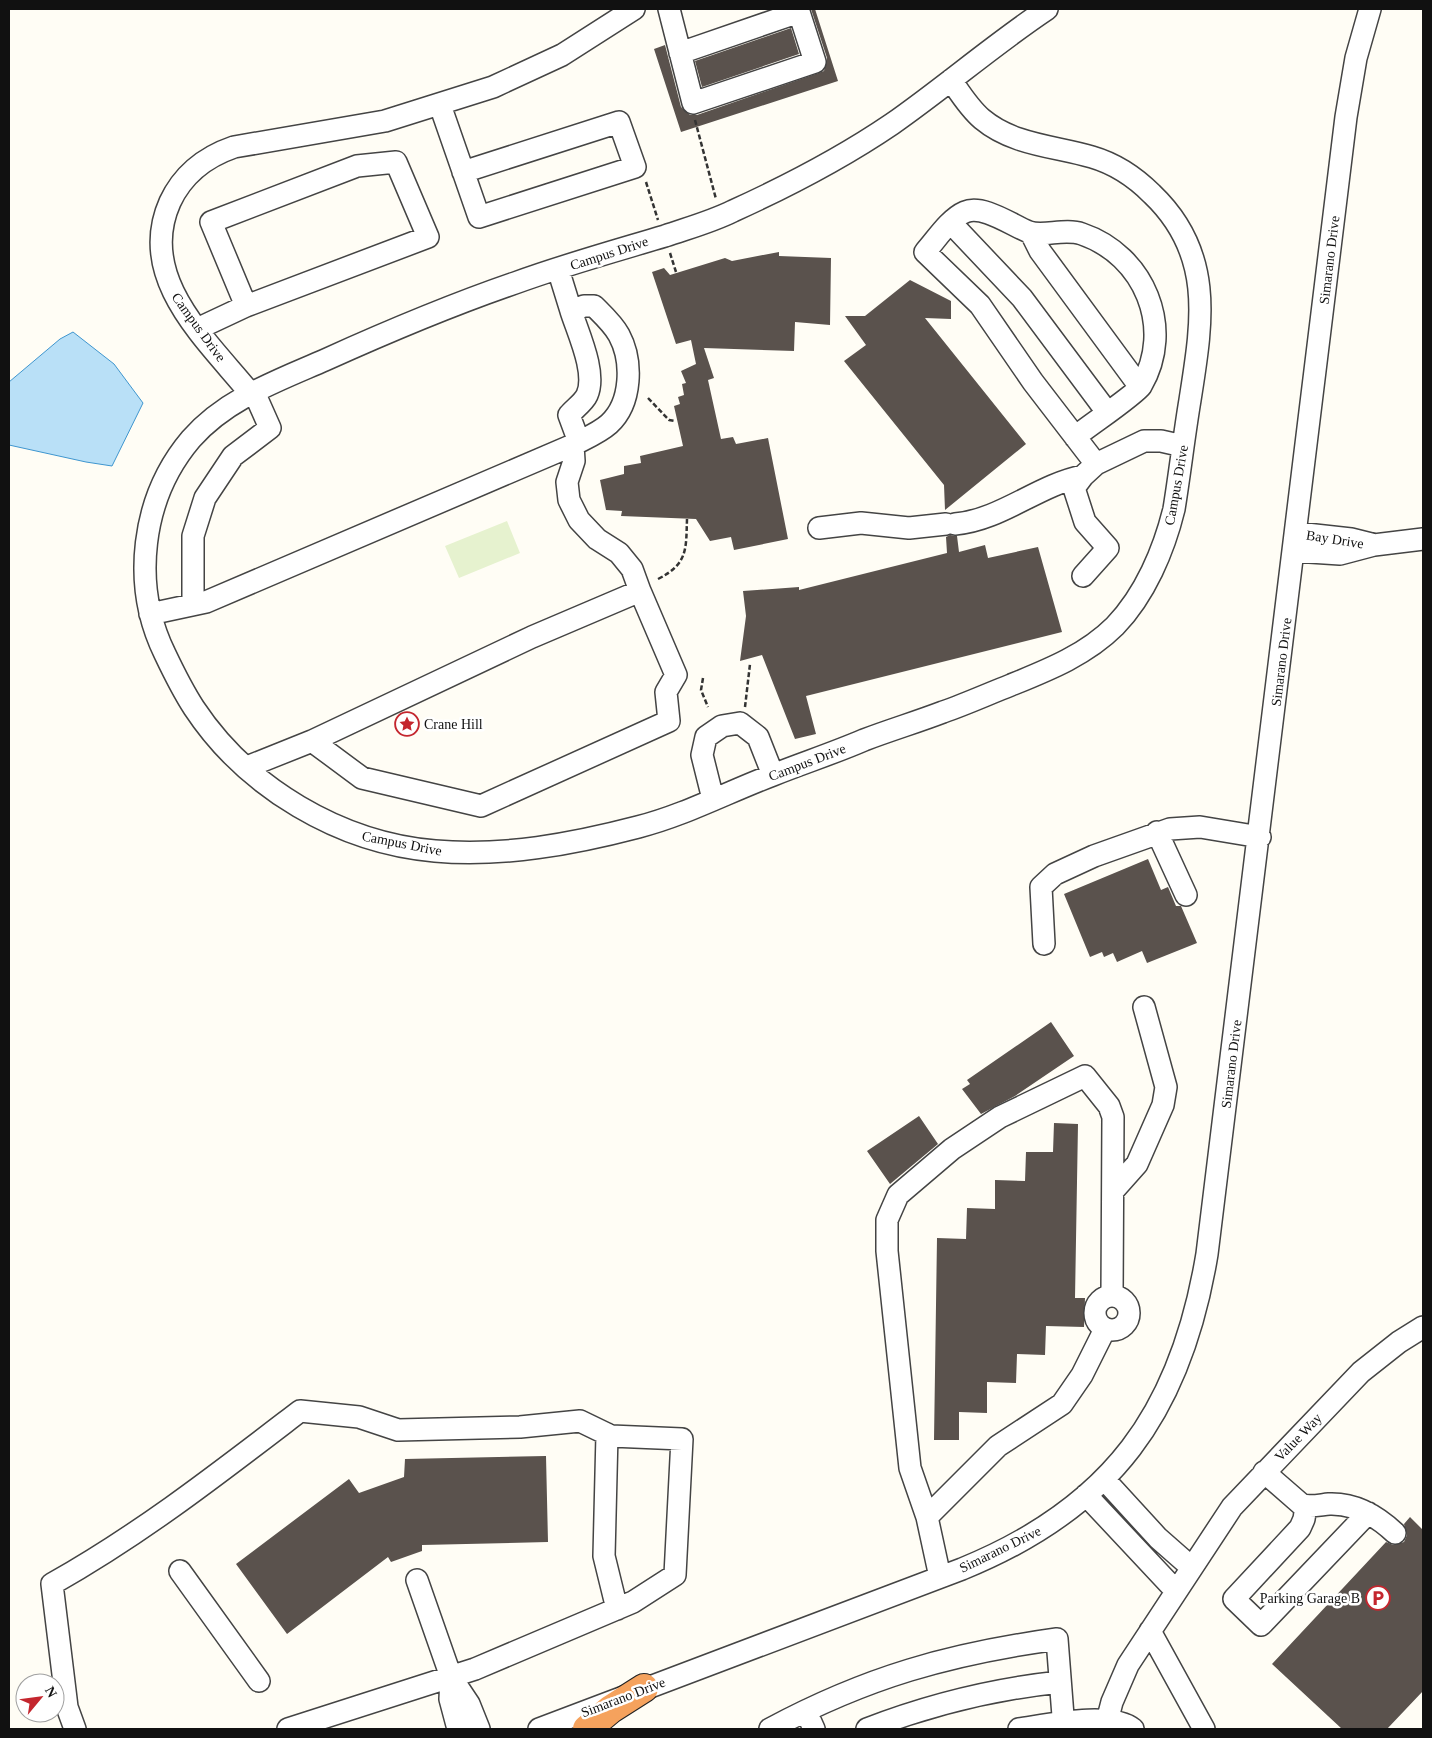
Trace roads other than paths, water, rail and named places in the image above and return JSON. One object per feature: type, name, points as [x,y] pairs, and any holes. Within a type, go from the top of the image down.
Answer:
[{"type":"highway","points":[[587,1729],[611,1709],[644,1688]]},
{"type":"street","name":"Campus Drive","points":[[252,393],[197,329],[167,282],[161,247],[164,218],[175,192],[203,160],[234,147],[385,121],[493,87],[562,55],[634,9]]},
{"type":"street","points":[[669,9],[680,54],[693,103],[815,62],[799,12],[680,54]]},
{"type":"street","name":"Campus Drive","points":[[951,80],[980,118],[995,129],[1041,146],[1094,157],[1117,166],[1137,179],[1159,200],[1179,226],[1193,257],[1199,282],[1202,316],[1174,509],[1167,538],[1143,587],[1130,608],[1116,625],[1095,644],[1072,658],[1019,682],[947,711],[878,734],[646,825],[566,842],[505,851],[432,851],[385,842],[347,831],[305,810],[264,783],[226,747],[197,712],[160,644],[150,614],[144,577],[147,536],[153,509],[166,476],[185,447],[206,423],[252,393],[447,309],[516,282],[687,229],[742,208],[865,142],[951,80],[1015,30],[1047,9]]},
{"type":"street","name":"Simarano Drive","points":[[539,1729],[940,1577],[1012,1547],[1044,1528],[1086,1496],[1104,1479],[1130,1450],[1158,1407],[1181,1359],[1196,1313],[1207,1254],[1260,837],[1349,100],[1359,45],[1370,9]]},
{"type":"street","points":[[440,105],[463,172],[479,217],[635,167],[620,122],[463,172]]},
{"type":"street","points":[[197,329],[246,306],[428,237],[396,162],[357,166],[211,222],[246,306]]},
{"type":"street","points":[[1074,436],[1140,387],[1150,364],[1156,327],[1152,305],[1133,269],[1103,244],[1081,234],[1063,231],[1031,233],[998,217],[979,211],[966,212],[951,224],[925,252],[980,305],[1074,436],[1089,470]]},
{"type":"street","points":[[951,224],[1022,298],[1107,412]]},
{"type":"street","points":[[1031,233],[1040,251],[1140,387]]},
{"type":"street","points":[[312,741],[362,778],[481,806],[669,721],[666,692],[676,675],[632,569],[619,553],[597,539],[579,520],[569,500],[567,482],[574,461],[576,444],[569,415],[587,396],[590,380],[584,350],[558,269]]},
{"type":"street","points":[[150,614],[206,602],[576,444],[610,424],[624,400],[630,375],[626,355],[619,335],[594,306],[584,306],[571,311]]},
{"type":"street","points":[[193,604],[193,536],[205,498],[233,456],[270,428],[252,393]]},
{"type":"street","points":[[819,528],[861,523],[909,528],[951,524],[986,517],[1062,480],[1089,470],[1144,441],[1161,441],[1183,446]]},
{"type":"street","points":[[1083,576],[1108,548],[1085,522],[1074,488],[1089,470]]},
{"type":"street","name":"Bay Drive","points":[[1296,542],[1351,539],[1374,545],[1423,539]]},
{"type":"street","points":[[247,767],[312,741],[532,637],[640,591]]},
{"type":"street","points":[[713,799],[702,755],[706,737],[722,726],[740,723],[758,737],[773,775]]},
{"type":"street","points":[[1044,944],[1041,888],[1055,874],[1157,832],[1185,827],[1200,827],[1260,837]]},
{"type":"street","points":[[1157,832],[1186,895]]},
{"type":"street","points":[[1113,1191],[1138,1164],[1163,1105],[1166,1087],[1144,1007]]},
{"type":"street","points":[[927,1517],[998,1446],[1062,1404],[1082,1375],[1105,1329],[1096,1321],[1094,1309],[1101,1299],[1112,1295],[1113,1117],[1109,1106],[1085,1076],[1000,1117],[952,1149],[898,1196],[887,1220],[887,1251],[910,1468],[927,1517],[940,1577]]},
{"type":"street","name":"Value Way","points":[[1106,1726],[1123,1675],[1191,1567],[1232,1507],[1361,1372],[1394,1345],[1423,1327]]},
{"type":"street","points":[[75,1729],[67,1707],[52,1584],[106,1554],[188,1496],[300,1411],[359,1417],[398,1430],[520,1426],[580,1421],[607,1434],[682,1439],[675,1575],[633,1602],[451,1678],[288,1729]]},
{"type":"street","points":[[607,1434],[604,1556],[617,1609]]},
{"type":"street","points":[[1264,1472],[1294,1500],[1306,1506],[1342,1505],[1368,1513],[1379,1519],[1395,1533]]},
{"type":"street","points":[[1104,1479],[1158,1538],[1191,1567]]},
{"type":"street","points":[[1086,1496],[1176,1592]]},
{"type":"street","points":[[1306,1506],[1304,1520],[1300,1528],[1234,1600],[1261,1625],[1368,1513]]},
{"type":"street","points":[[180,1571],[259,1681]]},
{"type":"street","points":[[417,1580],[451,1678],[469,1704],[479,1729]]},
{"type":"street","points":[[1150,1631],[1204,1729]]},
{"type":"street","points":[[770,1729],[810,1720],[869,1683],[928,1663],[989,1649],[1057,1639],[1064,1726]]},
{"type":"street","points":[[451,1678],[450,1699],[458,1729]]},
{"type":"street","points":[[867,1729],[914,1712],[970,1697],[1060,1682]]},
{"type":"street","points":[[1020,1729],[1124,1724],[1133,1729]]},
{"type":"water","points":[[73,332],[114,364],[143,403],[112,466],[9,445],[9,382],[60,339]]},
{"type":"place","name":"Crane Hill","points":[[407,724]]},
{"type":"place","name":"Parking Garage B","points":[[1378,1598]]}]
